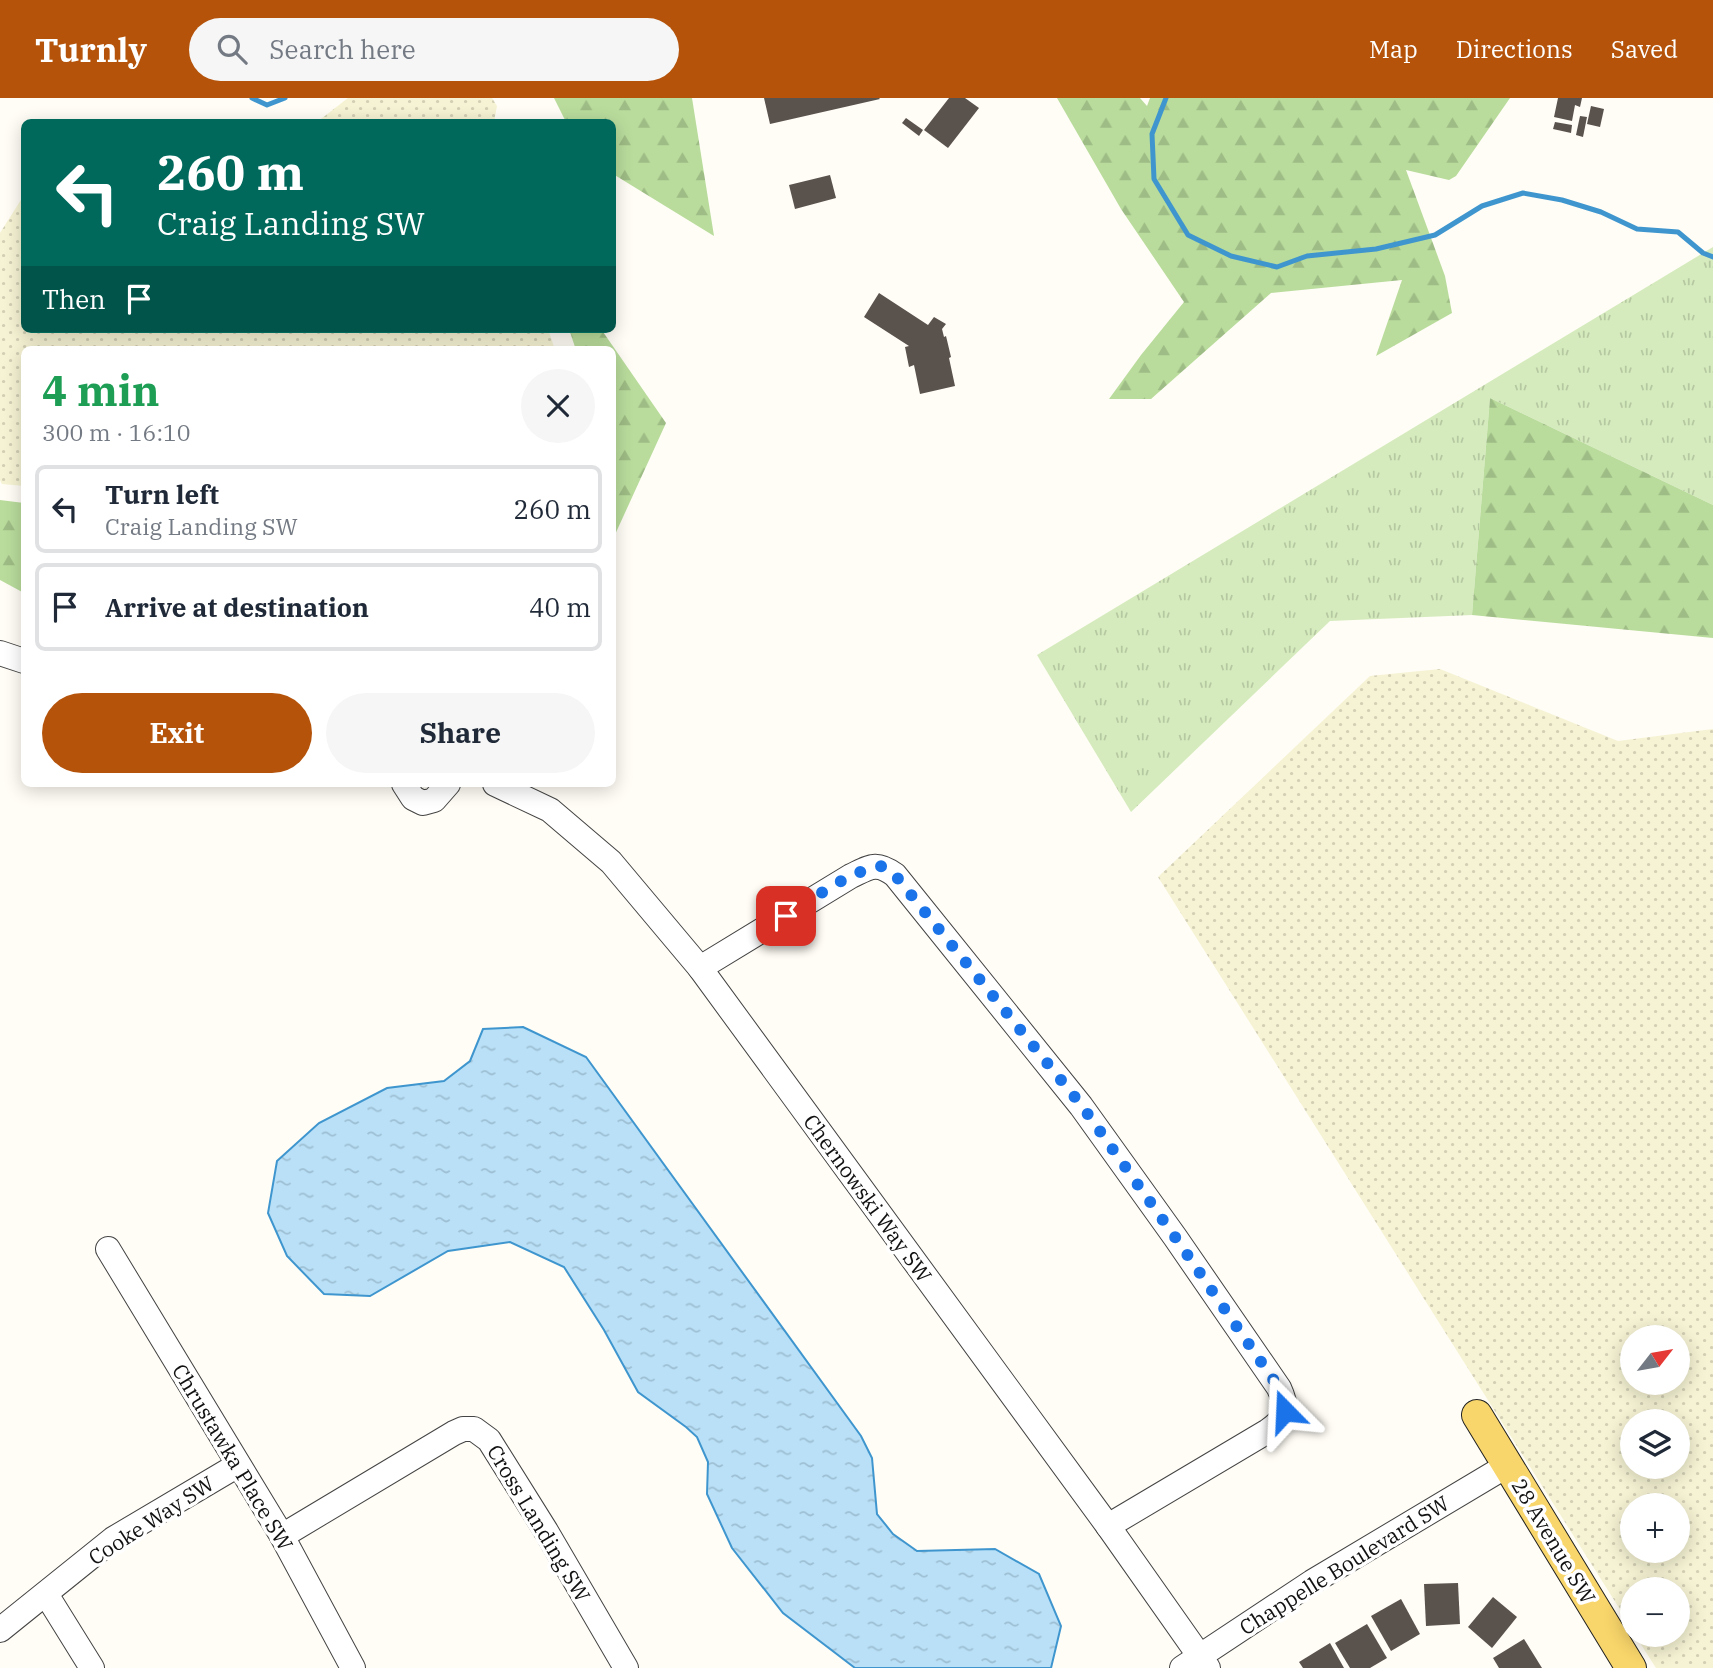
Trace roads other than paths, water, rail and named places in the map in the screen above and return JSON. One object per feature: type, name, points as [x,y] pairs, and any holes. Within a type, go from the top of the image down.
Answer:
[{"type":"main road","name":"28 Avenue SW","points":[[1477,1415],[1631,1668]]},
{"type":"street","points":[[0,653],[21,660]]},
{"type":"street","points":[[406,787],[413,797],[423,803],[434,800],[445,787]]},
{"type":"street","name":"Chernowski Way SW","points":[[501,787],[550,810],[611,862],[700,968],[1108,1526],[1196,1664]]},
{"type":"street","points":[[700,968],[851,876],[870,867],[883,866],[900,881],[1082,1106],[1279,1388],[1285,1411],[1281,1421],[1268,1431],[1108,1526]]},
{"type":"street","name":"Chrustawka Place SW","points":[[108,1249],[282,1536],[353,1668]]},
{"type":"street","name":"Cross Landing SW","points":[[282,1536],[454,1433],[463,1429],[474,1429],[489,1440],[626,1668]]},
{"type":"street","name":"Cooke Way SW","points":[[0,1630],[113,1539],[238,1465]]},
{"type":"street","name":"Chappelle Boulevard SW","points":[[1196,1664],[1312,1582],[1508,1465]]},
{"type":"street","points":[[46,1594],[92,1668]]},
{"type":"water","points":[[523,1027],[586,1057],[861,1436],[872,1458],[877,1514],[893,1534],[917,1551],[995,1549],[1039,1574],[1061,1626],[1051,1668],[855,1668],[783,1613],[732,1548],[707,1494],[708,1462],[697,1437],[638,1392],[604,1330],[564,1267],[510,1242],[448,1251],[370,1296],[324,1294],[287,1256],[268,1213],[277,1161],[319,1123],[387,1088],[444,1081],[470,1061],[483,1029]]},
{"type":"waterway","points":[[252,98],[267,105],[285,98]]},
{"type":"waterway","points":[[1166,98],[1152,134],[1154,179],[1188,235],[1231,256],[1277,267],[1307,256],[1376,249],[1435,235],[1482,206],[1523,193],[1562,200],[1601,212],[1637,229],[1678,232],[1703,253],[1713,257]]}]
